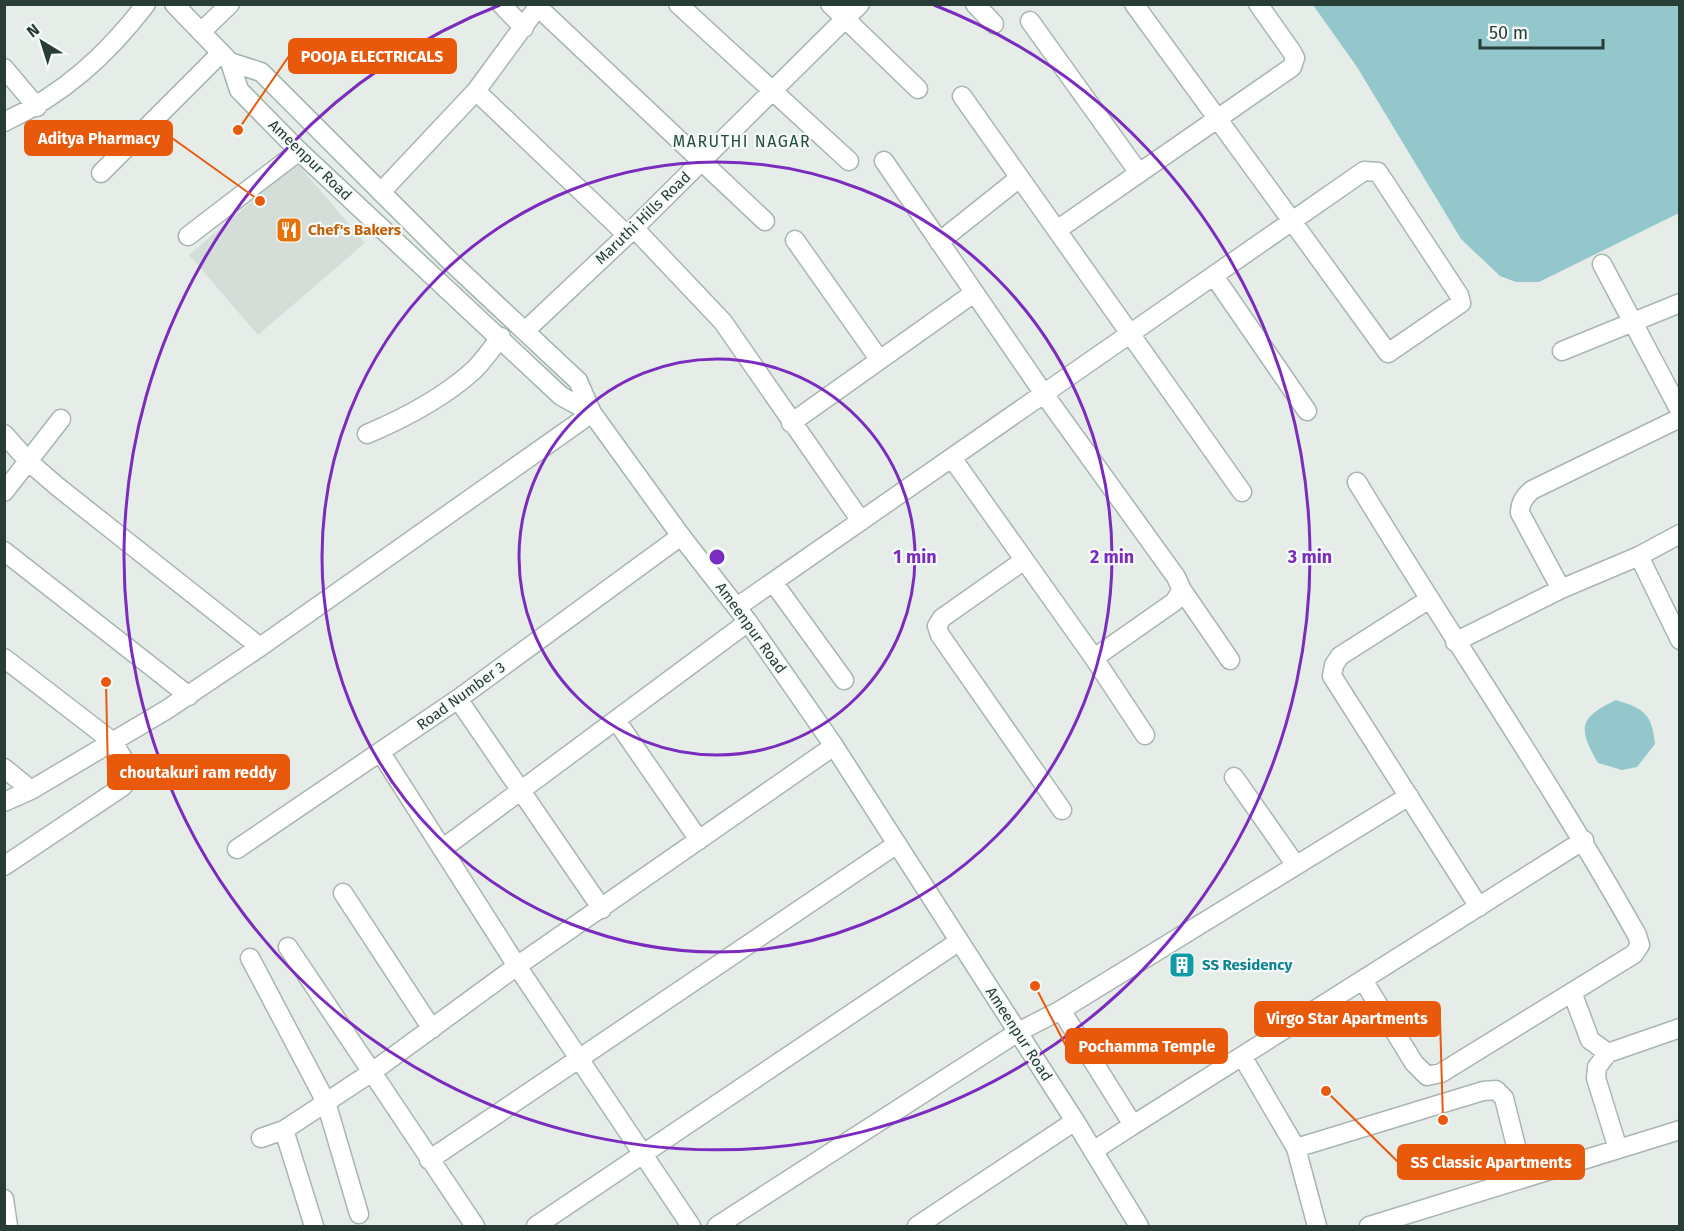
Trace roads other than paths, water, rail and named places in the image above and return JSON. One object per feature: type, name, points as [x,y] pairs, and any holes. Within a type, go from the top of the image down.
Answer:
[{"type":"street","points":[[4,122],[37,107],[77,79],[121,36],[146,4]]},
{"type":"street","name":"Ameenpur Road","points":[[174,4],[225,58],[239,90],[305,157],[501,337],[561,396],[592,413],[681,536],[748,622],[834,746],[1075,1121],[1139,1227]]},
{"type":"street","points":[[201,32],[230,4]]},
{"type":"street","points":[[501,4],[524,28]]},
{"type":"street","points":[[678,4],[849,161]]},
{"type":"street","points":[[830,4],[918,89]]},
{"type":"street","name":"Maruthi Hills Road","points":[[526,330],[630,232],[846,21],[860,4]]},
{"type":"street","points":[[975,4],[993,24]]},
{"type":"street","points":[[737,607],[1214,276],[1292,221],[1364,171],[1378,172],[1459,295],[1461,303],[1388,353],[1292,221],[1217,120],[1134,4]]},
{"type":"street","points":[[1057,230],[1285,73],[1294,63],[1292,52],[1258,4]]},
{"type":"street","points":[[381,192],[476,91],[539,6],[765,221]]},
{"type":"street","points":[[1030,21],[1139,173]]},
{"type":"street","points":[[4,802],[31,790],[189,696],[592,413],[578,381],[450,261],[261,72],[225,58],[101,173]]},
{"type":"street","points":[[4,68],[37,107]]},
{"type":"street","points":[[476,91],[630,232],[723,322],[861,521]]},
{"type":"street","points":[[962,96],[1018,179],[1132,333],[1242,492]]},
{"type":"street","points":[[188,236],[305,157],[331,144]]},
{"type":"street","points":[[884,161],[1044,394],[1176,577],[1182,590],[1230,660]]},
{"type":"street","points":[[939,242],[1018,179]]},
{"type":"street","points":[[795,240],[879,358]]},
{"type":"street","points":[[1602,264],[1631,323],[1680,411]]},
{"type":"street","points":[[1214,276],[1306,411]]},
{"type":"street","points":[[791,423],[974,292]]},
{"type":"street","points":[[1562,351],[1680,303]]},
{"type":"street","points":[[367,434],[402,419],[436,398],[475,369],[501,337]]},
{"type":"street","points":[[1561,589],[1520,513],[1520,505],[1525,496],[1532,490],[1680,418]]},
{"type":"street","points":[[4,492],[61,419]]},
{"type":"street","points":[[4,434],[29,462],[260,648]]},
{"type":"street","points":[[952,458],[1094,658],[1145,735]]},
{"type":"street","points":[[1357,482],[1428,600],[1584,840],[1637,935],[1640,945],[1634,954],[1441,1073],[1427,1076],[1414,1063],[1363,980]]},
{"type":"street","points":[[1455,642],[1561,589],[1639,555],[1680,534]]},
{"type":"street","name":"Road Number 3","points":[[237,849],[458,699],[681,536]]},
{"type":"street","points":[[4,551],[189,696]]},
{"type":"street","points":[[1639,555],[1680,640]]},
{"type":"street","points":[[1023,561],[942,618],[937,626],[940,635],[1062,810]]},
{"type":"street","points":[[773,582],[844,680]]},
{"type":"street","points":[[1094,658],[1174,602],[1182,590]]},
{"type":"street","points":[[1428,600],[1340,656],[1334,665],[1332,676],[1479,907]]},
{"type":"street","points":[[442,849],[748,622]]},
{"type":"street","points":[[4,658],[113,742],[130,770],[130,777],[122,787],[4,866]]},
{"type":"street","points":[[458,699],[602,909]]},
{"type":"street","points":[[616,720],[699,840]]},
{"type":"street","points":[[261,1138],[284,1130],[372,1072],[517,966],[834,746]]},
{"type":"street","points":[[381,753],[517,966],[691,1227]]},
{"type":"street","points":[[4,768],[31,790]]},
{"type":"street","points":[[1234,777],[1295,864]]},
{"type":"street","points":[[717,1227],[1018,1032],[1061,1010],[1409,796]]},
{"type":"street","points":[[1093,1150],[1584,840]]},
{"type":"street","points":[[429,1160],[897,844]]},
{"type":"street","points":[[343,893],[432,1029]]},
{"type":"street","points":[[536,1227],[958,942]]},
{"type":"street","points":[[288,947],[475,1227]]},
{"type":"street","points":[[250,958],[326,1102],[358,1214]]},
{"type":"street","points":[[1572,992],[1590,1040],[1608,1053]]},
{"type":"street","points":[[1061,1010],[1133,1125]]},
{"type":"street","points":[[1618,1149],[1596,1078],[1597,1067],[1608,1053],[1680,1028]]},
{"type":"street","points":[[1242,1056],[1296,1148],[1317,1227]]},
{"type":"street","points":[[1296,1148],[1496,1090],[1504,1098],[1524,1178]]},
{"type":"street","points":[[917,1227],[1075,1121]]},
{"type":"street","points":[[284,1130],[314,1227]]},
{"type":"street","points":[[1369,1227],[1680,1130]]},
{"type":"street","points":[[4,1199],[8,1227]]},
{"type":"water","points":[[1313,5],[1679,5],[1679,213],[1539,282],[1516,282],[1500,276],[1461,239],[1357,67]]},
{"type":"water","points":[[1616,700],[1634,706],[1645,714],[1652,726],[1655,744],[1637,767],[1622,770],[1598,763],[1591,751],[1585,732],[1588,719],[1603,706]]},
{"type":"place","name":"POOJA ELECTRICALS","points":[[238,130]]},
{"type":"place","name":"Aditya Pharmacy","points":[[260,201]]},
{"type":"place","name":"Chef's Bakers","points":[[289,230]]},
{"type":"place","name":"choutakuri ram reddy","points":[[106,682]]},
{"type":"place","name":"SS Residency","points":[[1182,965]]},
{"type":"place","name":"Pochamma Temple","points":[[1035,986]]},
{"type":"place","name":"SS Classic Apartments","points":[[1326,1091]]},
{"type":"place","name":"Virgo Star Apartments","points":[[1443,1120]]},
{"type":"district","name":"MARUTHI NAGAR","points":[[742,141]]}]
